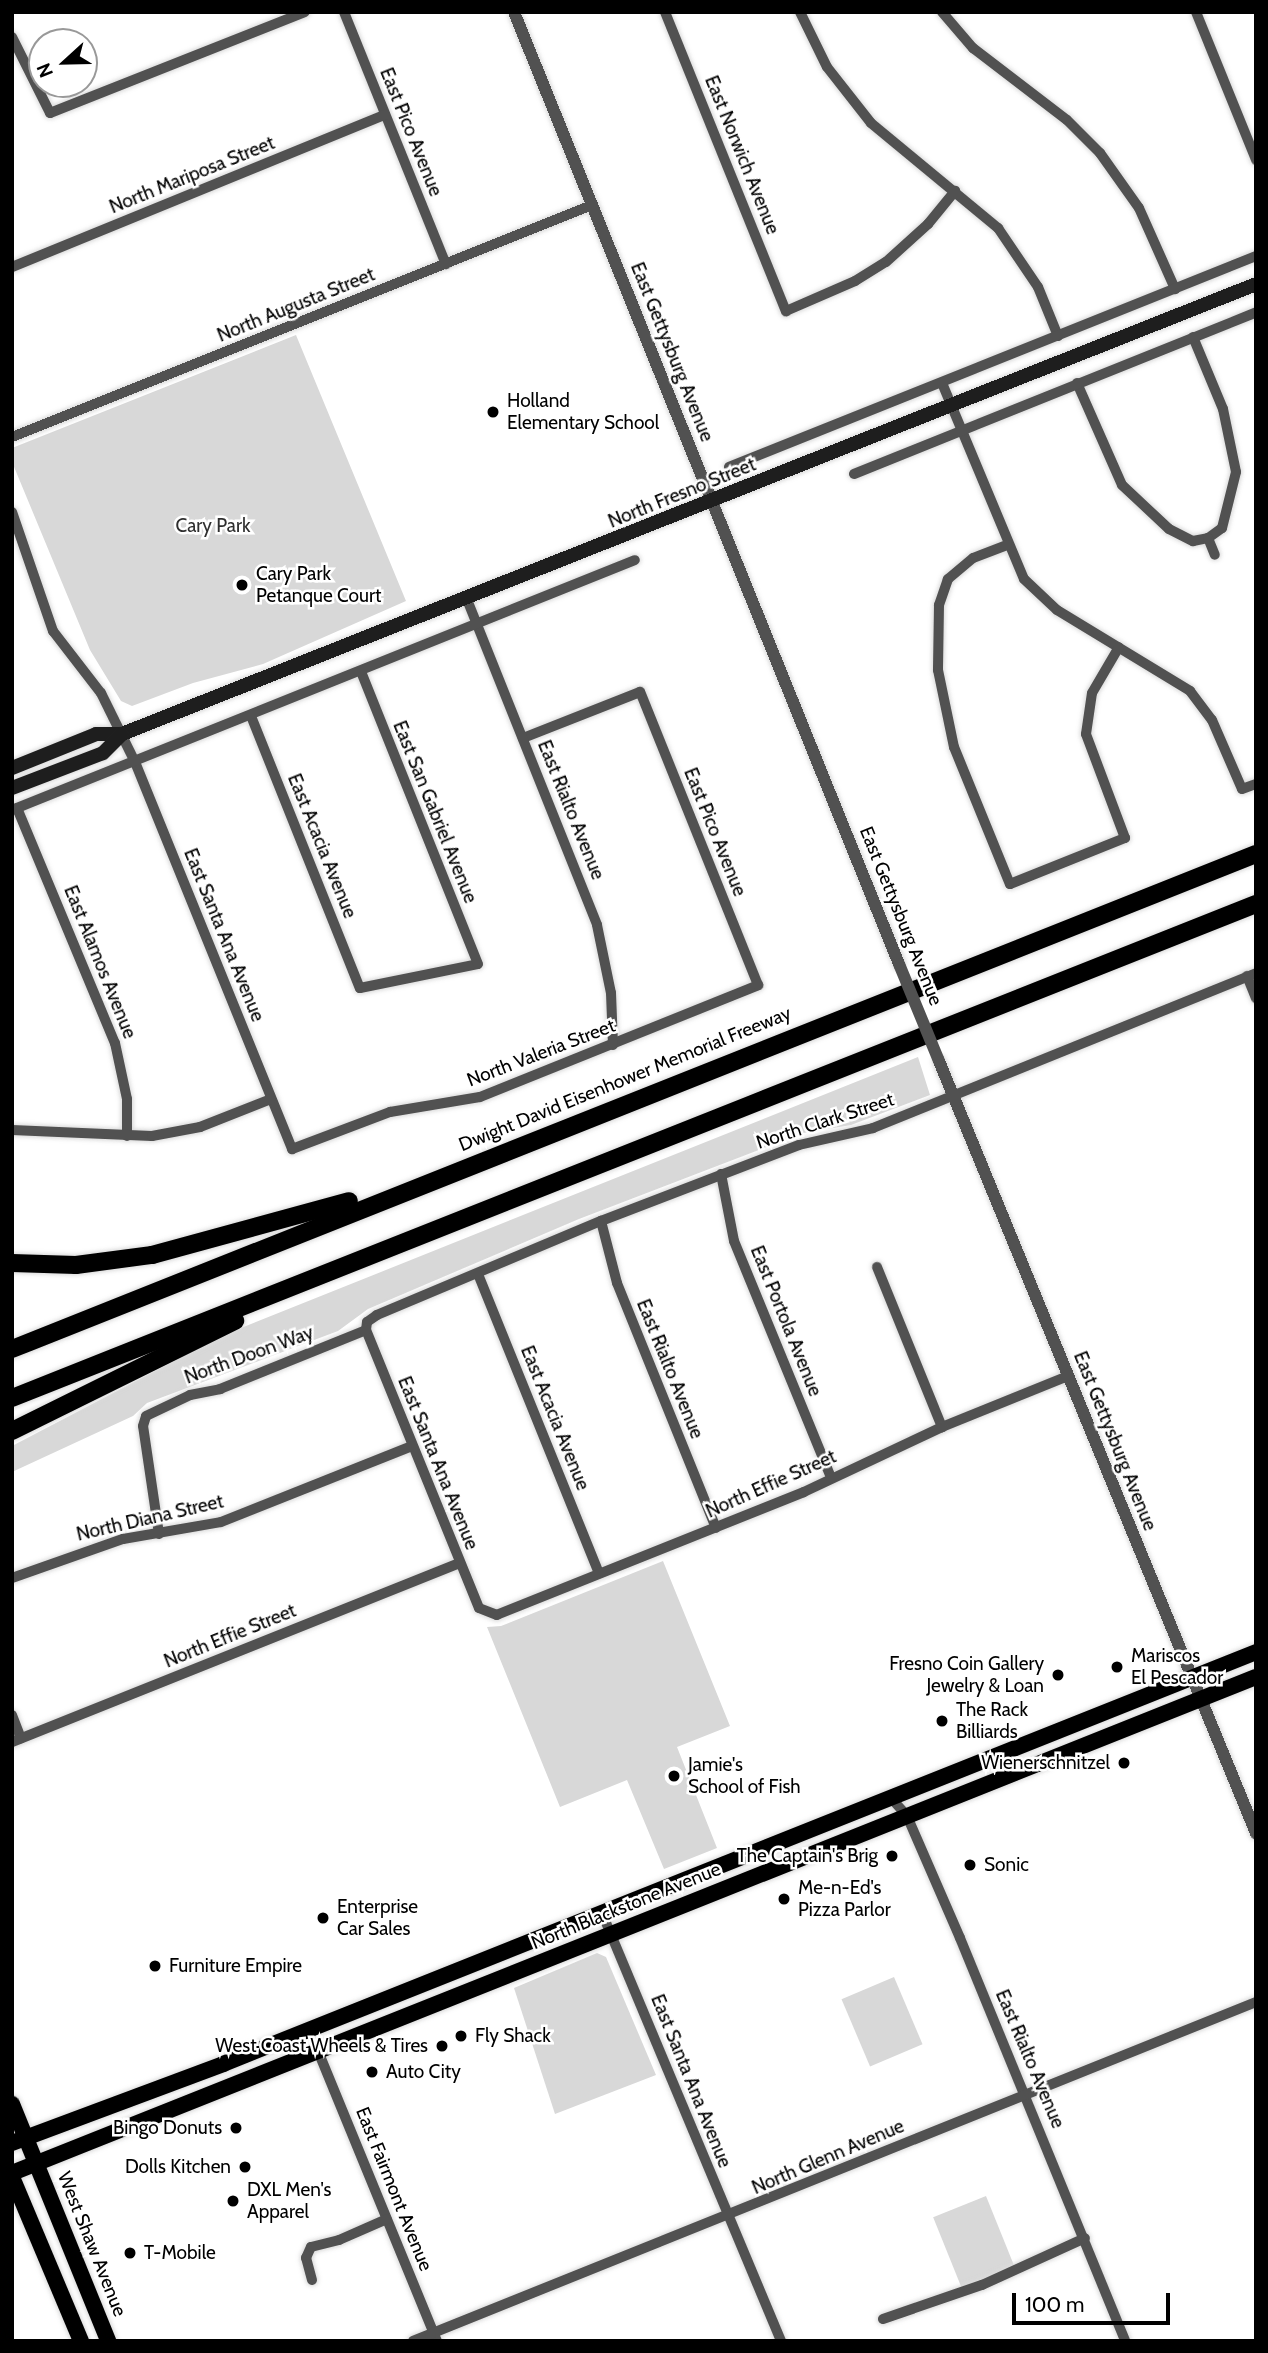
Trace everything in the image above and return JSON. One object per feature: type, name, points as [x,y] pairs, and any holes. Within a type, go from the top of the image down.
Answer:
[{"type":"highway","name":"Dwight David Eisenhower Memorial Freeway","points":[[12,1349],[437,1176],[1256,854]]},
{"type":"highway","points":[[12,1399],[415,1235],[1256,904]]},
{"type":"highway","points":[[12,1263],[86,1264],[169,1252],[437,1176]]},
{"type":"highway","points":[[12,1431],[157,1356],[415,1235]]},
{"type":"main road","name":"North Fresno Street","points":[[12,768],[96,734],[122,734],[713,502],[950,404],[1256,284]]},
{"type":"main road","name":"North Fresno Street","points":[[12,788],[103,754],[122,734]]},
{"type":"main road","name":"North Blackstone Avenue","points":[[19,2140],[308,2030],[1256,1651]]},
{"type":"main road","name":"North Blackstone Avenue","points":[[12,2175],[1256,1677]]},
{"type":"main road","points":[[318,2051],[325,2035],[383,2011],[391,1997]]},
{"type":"main road","points":[[194,2101],[210,2083],[303,2046],[308,2030]]},
{"type":"main road","name":"West Shaw Avenue","points":[[12,2104],[19,2140],[37,2164],[108,2341]]},
{"type":"main road","points":[[12,2175],[81,2341]]},
{"type":"street","points":[[12,37],[50,113],[305,12]]},
{"type":"street","name":"East Pico Avenue","points":[[344,12],[446,264]]},
{"type":"street","name":"East Gettysburg Avenue","points":[[514,12],[1190,1678],[1256,1833]]},
{"type":"street","name":"East Norwich Avenue","points":[[665,12],[786,311],[844,287],[886,262],[928,224],[955,191]]},
{"type":"street","points":[[800,12],[827,67],[871,123],[998,228],[1019,255],[1058,336]]},
{"type":"street","points":[[942,12],[973,48],[1067,120],[1100,153],[1139,208],[1175,289]]},
{"type":"street","points":[[1196,12],[1256,160]]},
{"type":"street","name":"North Mariposa Street","points":[[12,267],[385,115]]},
{"type":"street","name":"North Augusta Street","points":[[12,437],[592,205]]},
{"type":"street","name":"North Fresno Street","points":[[729,467],[1256,256]]},
{"type":"street","points":[[854,474],[1256,312]]},
{"type":"street","points":[[1077,383],[1122,485],[1169,529],[1193,541],[1208,538],[1222,528],[1236,472],[1223,409],[1193,337]]},
{"type":"street","points":[[942,383],[1007,545],[1039,597],[1172,678],[1203,705],[1242,789],[1256,784]]},
{"type":"street","name":"East Santa Ana Avenue","points":[[12,512],[53,631],[101,693],[135,762],[292,1149]]},
{"type":"street","points":[[1208,538],[1215,555]]},
{"type":"street","points":[[1007,545],[973,558],[948,579],[939,605],[937,670],[954,747],[1010,884],[1125,838],[1086,734],[1092,693],[1119,647]]},
{"type":"street","points":[[15,809],[635,560]]},
{"type":"street","name":"East Rialto Avenue","points":[[466,597],[597,925],[611,993],[613,1045]]},
{"type":"street","name":"East San Gabriel Avenue","points":[[360,672],[478,964],[360,988]]},
{"type":"street","name":"East Pico Avenue","points":[[523,738],[640,692],[758,985]]},
{"type":"street","name":"East Acacia Avenue","points":[[251,716],[360,988]]},
{"type":"street","name":"East Alamos Avenue","points":[[15,809],[115,1043],[127,1099],[127,1136]]},
{"type":"street","points":[[1251,974],[1256,998]]},
{"type":"street","name":"North Clark Street","points":[[366,1326],[601,1221],[799,1145],[873,1128],[1251,974]]},
{"type":"street","name":"North Valeria Street","points":[[292,1149],[390,1112],[480,1097],[758,985]]},
{"type":"street","points":[[12,1130],[127,1136],[179,1133],[271,1099]]},
{"type":"street","name":"East Portola Avenue","points":[[722,1174],[734,1241],[831,1478]]},
{"type":"street","name":"East Rialto Avenue","points":[[601,1221],[617,1283],[716,1528]]},
{"type":"street","points":[[877,1267],[942,1427]]},
{"type":"street","name":"East Acacia Avenue","points":[[478,1274],[599,1574]]},
{"type":"street","name":"East Santa Ana Avenue","points":[[366,1326],[460,1563],[479,1608],[486,1614]]},
{"type":"street","name":"North Doon Way","points":[[159,1534],[143,1426],[146,1416],[190,1395],[220,1389],[366,1326]]},
{"type":"street","name":"North Effie Street","points":[[486,1614],[497,1615],[716,1528],[942,1427],[1068,1377]]},
{"type":"street","name":"North Diana Street","points":[[12,1578],[93,1547],[221,1522],[412,1446]]},
{"type":"street","name":"North Effie Street","points":[[17,1740],[460,1563]]},
{"type":"street","points":[[12,1715],[17,1740]]},
{"type":"street","name":"East Rialto Avenue","points":[[891,1798],[907,1816],[1026,2094],[1125,2341]]},
{"type":"street","name":"East Santa Ana Avenue","points":[[602,1913],[781,2341]]},
{"type":"street","name":"North Glenn Avenue","points":[[413,2341],[435,2337],[1256,2002]]},
{"type":"street","name":"East Fairmont Avenue","points":[[318,2051],[435,2337]]},
{"type":"street","points":[[312,2280],[306,2258],[312,2247],[387,2219]]},
{"type":"street","points":[[883,2319],[982,2285],[1085,2238]]},
{"type":"green space","name":"Cary Park","points":[[296,335],[406,601],[263,664],[193,683],[132,706],[121,701],[90,650],[12,462],[12,448]]},
{"type":"green space","points":[[918,1057],[930,1095],[851,1125],[803,1133],[579,1219],[368,1309],[338,1331],[147,1403],[133,1416],[12,1472],[12,1446],[226,1334]]},
{"type":"green space","points":[[663,1561],[730,1726],[677,1747],[717,1848],[664,1869],[627,1780],[560,1807],[487,1627],[501,1626]]},
{"type":"green space","points":[[597,1953],[606,1957],[656,2075],[555,2114],[514,1988]]},
{"type":"green space","points":[[894,1977],[923,2044],[870,2066],[842,1999]]},
{"type":"green space","points":[[986,2196],[1016,2270],[963,2292],[933,2217]]},
{"type":"place","name":"Holland Elementary School","points":[[493,412]]},
{"type":"place","name":"Cary Park Petanque Court","points":[[242,585]]},
{"type":"place","name":"Mariscos El Pescador","points":[[1117,1667]]},
{"type":"place","name":"Fresno Coin Gallery Jewelry & Loan","points":[[1058,1675]]},
{"type":"place","name":"The Rack Billiards","points":[[942,1721]]},
{"type":"place","name":"Wienerschnitzel","points":[[1124,1763]]},
{"type":"place","name":"Jamie's School of Fish","points":[[674,1776]]},
{"type":"place","name":"The Captain's Brig","points":[[892,1856]]},
{"type":"place","name":"Sonic","points":[[970,1865]]},
{"type":"place","name":"Me-n-Ed's Pizza Parlor","points":[[784,1899]]},
{"type":"place","name":"Enterprise Car Sales","points":[[323,1918]]},
{"type":"place","name":"Furniture Empire","points":[[155,1966]]},
{"type":"place","name":"Fly Shack","points":[[461,2036]]},
{"type":"place","name":"West Coast Wheels & Tires","points":[[442,2046]]},
{"type":"place","name":"Auto City","points":[[372,2072]]},
{"type":"place","name":"Bingo Donuts","points":[[236,2128]]},
{"type":"place","name":"Dolls Kitchen","points":[[245,2167]]},
{"type":"place","name":"DXL Men's Apparel","points":[[233,2201]]},
{"type":"place","name":"T-Mobile","points":[[130,2253]]}]
